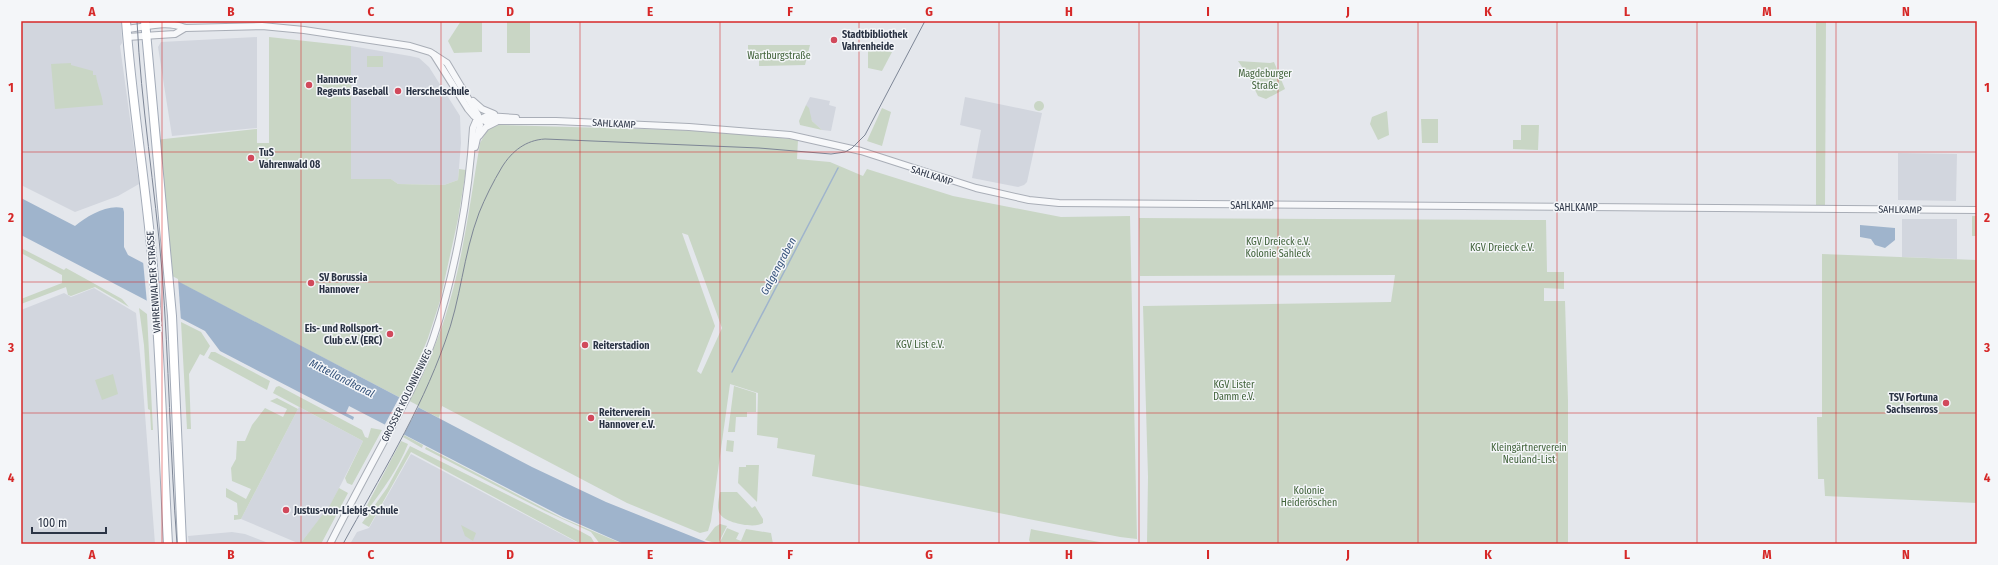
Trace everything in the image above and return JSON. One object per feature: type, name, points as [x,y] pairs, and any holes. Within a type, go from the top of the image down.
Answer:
[{"type":"main road","name":"VAHRENWALDER STRASSE","points":[[145,23],[172,316],[182,544]]},
{"type":"main road","name":"VAHRENWALDER STRASSE","points":[[127,29],[135,117],[146,188],[153,265],[168,544]]},
{"type":"street","name":"SAHLKAMP","points":[[127,29],[145,23],[175,24],[185,28],[262,26],[304,30],[410,46],[441,58],[447,63],[468,96],[479,118],[487,116],[499,119],[724,128],[790,135],[861,151],[976,188],[1029,200],[1059,203],[1977,210]]},
{"type":"street","name":"SAHLKAMP","points":[[127,29],[146,36],[175,34],[185,28]]},
{"type":"street","points":[[434,55],[468,109],[474,116],[479,118]]},
{"type":"street","name":"SAHLKAMP","points":[[468,96],[482,109],[499,119]]},
{"type":"street","name":"GROSSER KOLONNENWEG","points":[[330,544],[409,395],[432,340],[442,309],[459,236],[470,165],[473,128],[468,109]]},
{"type":"street","name":"GROSSER KOLONNENWEG","points":[[473,128],[479,118]]},
{"type":"street","name":"GROSSER KOLONNENWEG","points":[[470,165],[480,125],[479,118]]},
{"type":"street","points":[[476,141],[486,127],[499,119]]},
{"type":"shaded area","points":[[21,21],[121,21],[122,43],[120,46],[139,184],[118,196],[75,212],[21,185]]},
{"type":"shaded area","points":[[257,37],[257,128],[172,136],[158,47],[161,42]]},
{"type":"shaded area","name":"Herschelschule","points":[[351,46],[419,58],[429,67],[460,116],[461,143],[458,180],[444,185],[398,184],[391,179],[351,179]]},
{"type":"shaded area","points":[[810,97],[830,101],[829,105],[836,107],[831,131],[822,130],[812,121],[806,105]]},
{"type":"shaded area","points":[[965,97],[1042,113],[1027,182],[1024,185],[1018,187],[972,178],[981,130],[960,125]]},
{"type":"shaded area","points":[[1898,153],[1957,154],[1956,201],[1898,200]]},
{"type":"shaded area","points":[[1902,219],[1957,219],[1957,259],[1902,257]]},
{"type":"shaded area","points":[[94,288],[136,313],[155,544],[21,544],[21,310],[64,293],[71,297]]},
{"type":"shaded area","points":[[299,407],[363,441],[330,506],[300,544],[241,519]]},
{"type":"shaded area","points":[[411,454],[580,544],[350,544],[357,532],[369,528]]},
{"type":"shaded area","points":[[232,532],[245,534],[271,544],[189,544],[188,536]]},
{"type":"green space","points":[[461,21],[482,21],[482,52],[454,53],[448,41]]},
{"type":"green space","points":[[507,21],[530,21],[530,53],[507,53]]},
{"type":"green space","points":[[1816,21],[1826,21],[1825,208],[1816,208]]},
{"type":"green space","name":"KGV List e.V.","points":[[269,37],[351,46],[351,179],[391,179],[398,184],[444,185],[458,180],[459,169],[466,170],[458,219],[440,301],[428,338],[413,375],[409,394],[420,381],[425,371],[441,330],[449,304],[462,250],[480,143],[488,129],[498,125],[739,133],[798,140],[797,159],[830,162],[863,176],[867,169],[953,196],[1061,217],[1130,216],[1137,539],[1120,537],[812,476],[815,455],[777,448],[778,438],[757,435],[758,393],[730,384],[711,521],[708,531],[700,533],[627,503],[442,406],[439,418],[169,277],[155,140],[257,129],[257,143],[269,143]],"holes":[[[682,233],[688,235],[722,328],[701,374],[697,371],[715,326]]]},
{"type":"green space","name":"Wartburgstraße","points":[[748,45],[810,45],[805,65],[759,66],[759,57],[748,57]]},
{"type":"green space","points":[[868,48],[892,52],[882,71],[868,68]]},
{"type":"green space","points":[[367,56],[383,56],[383,67],[367,67]]},
{"type":"green space","name":"Magdeburger Straße","points":[[1238,61],[1274,62],[1285,89],[1266,99],[1258,96],[1247,74]]},
{"type":"green space","points":[[71,63],[71,65],[93,71],[93,75],[96,75],[103,105],[55,109],[51,64]]},
{"type":"green space","points":[[1037,101],[1041,101],[1044,106],[1041,111],[1037,111],[1034,108],[1034,104]]},
{"type":"green space","points":[[806,105],[809,108],[812,121],[822,130],[800,125],[799,121]]},
{"type":"green space","points":[[882,108],[891,112],[882,146],[867,141]]},
{"type":"green space","points":[[1387,111],[1389,135],[1378,140],[1370,124],[1372,117]]},
{"type":"green space","points":[[1421,119],[1438,119],[1438,143],[1422,143]]},
{"type":"green space","points":[[1521,125],[1539,125],[1538,150],[1513,149],[1513,140],[1521,140]]},
{"type":"green space","points":[[1972,216],[1977,216],[1977,236],[1972,236]]},
{"type":"green space","name":"KGV Lister Damm e.V.","points":[[1139,218],[1546,220],[1547,272],[1564,272],[1564,289],[1544,288],[1544,301],[1565,301],[1568,401],[1568,544],[1147,544],[1148,477],[1143,306],[1391,302],[1395,275],[1140,276]]},
{"type":"green space","points":[[21,248],[64,270],[66,268],[122,299],[129,307],[95,287],[71,296],[68,295],[66,287],[21,304],[21,299],[62,283],[62,275],[21,253]]},
{"type":"green space","points":[[1822,254],[1977,260],[1977,503],[1825,496],[1824,479],[1818,479],[1817,417],[1822,417]]},
{"type":"green space","points":[[139,308],[147,314],[153,430],[151,430],[150,410],[148,409],[144,345]]},
{"type":"green space","points":[[181,322],[201,332],[210,346],[204,356],[200,354],[189,374],[191,429],[187,429]]},
{"type":"green space","points":[[211,352],[215,352],[270,381],[267,390],[208,358]]},
{"type":"green space","points":[[113,374],[118,394],[102,400],[95,380]]},
{"type":"green space","points":[[279,386],[362,430],[365,437],[368,438],[371,428],[382,430],[352,485],[347,483],[345,478],[363,441],[273,393],[276,387]]},
{"type":"green space","points":[[734,386],[756,393],[756,412],[747,412],[747,417],[736,417],[735,432],[728,432]]},
{"type":"green space","points":[[277,398],[298,409],[241,519],[234,520],[234,515],[238,515],[237,503],[226,497],[226,488],[246,499],[251,489],[232,481],[231,468],[236,459],[237,441],[245,441],[252,425],[265,408],[283,417],[287,409],[270,401]]},
{"type":"green space","points":[[404,435],[423,445],[422,448],[403,437]]},
{"type":"green space","points":[[727,440],[734,441],[733,452],[726,451]]},
{"type":"green space","points":[[401,441],[408,444],[399,462],[378,496],[366,512],[364,511]]},
{"type":"green space","points":[[410,446],[580,531],[591,537],[595,544],[581,544],[411,452],[369,527],[362,523],[387,488]]},
{"type":"green space","points":[[426,447],[562,518],[623,544],[600,544],[591,532],[545,511],[425,449]]},
{"type":"green space","points":[[746,465],[759,465],[757,502],[738,483],[739,467],[746,467]]},
{"type":"green space","points":[[339,488],[348,493],[321,544],[300,544],[330,505]]},
{"type":"green space","points":[[720,492],[737,492],[752,508],[755,506],[763,519],[763,523],[759,525],[740,524],[723,517],[718,509]]},
{"type":"green space","points":[[720,524],[727,526],[718,544],[705,540],[715,527]]},
{"type":"green space","points":[[461,525],[476,533],[473,541],[465,536]]},
{"type":"green space","points":[[727,528],[739,533],[736,539],[741,541],[746,529],[771,533],[773,544],[719,544]]},
{"type":"green space","points":[[1031,529],[1110,544],[1031,544],[1029,540]]},
{"type":"water","name":"Mittellandkanal","points":[[21,198],[75,226],[85,218],[104,209],[117,207],[123,208],[124,247],[128,255],[532,467],[606,502],[711,544],[624,544],[563,517],[349,406],[346,413],[354,417],[353,420],[220,351],[205,331],[21,235]]},
{"type":"water","points":[[1860,225],[1895,228],[1895,240],[1885,248],[1875,245],[1871,239],[1860,237]]},
{"type":"pier","points":[[143,261],[178,279],[181,321],[147,303]]},
{"type":"pier","points":[[400,396],[419,406],[403,436],[384,426]]},
{"type":"waterway","name":"Galgengraben","points":[[732,372],[838,168]]},
{"type":"tram line","points":[[137,21],[145,115],[162,271],[177,544]]},
{"type":"tram line","points":[[343,544],[398,445],[424,394],[445,342],[455,310],[469,245],[479,213],[499,173],[506,161],[515,151],[526,144],[545,139],[759,148],[831,154],[845,152],[852,148],[865,135],[925,21]]},
{"type":"place","name":"Stadtbibliothek Vahrenheide","points":[[834,40]]},
{"type":"place","name":"Hannover Regents Baseball","points":[[309,85]]},
{"type":"place","name":"Herschelschule","points":[[398,91]]},
{"type":"place","name":"TuS Vahrenwald 08","points":[[251,158]]},
{"type":"place","name":"SV Borussia Hannover","points":[[311,283]]},
{"type":"place","name":"Eis- und Rollsport- Club e.V. (ERC)","points":[[390,334]]},
{"type":"place","name":"Reiterstadion","points":[[585,345]]},
{"type":"place","name":"TSV Fortuna Sachsenross","points":[[1946,403]]},
{"type":"place","name":"Reiterverein Hannover e.V.","points":[[591,418]]},
{"type":"place","name":"Justus-von-Liebig-Schule","points":[[286,510]]},
{"type":"park label","name":"KGV Dreieck e.V. Kolonie Sahleck","points":[[1278,246]]},
{"type":"park label","name":"KGV Dreieck e.V.","points":[[1502,247]]},
{"type":"park label","name":"Kleingärtnerverein Neuland-List","points":[[1529,452]]},
{"type":"park label","name":"Kolonie Heideröschen","points":[[1309,496]]}]
